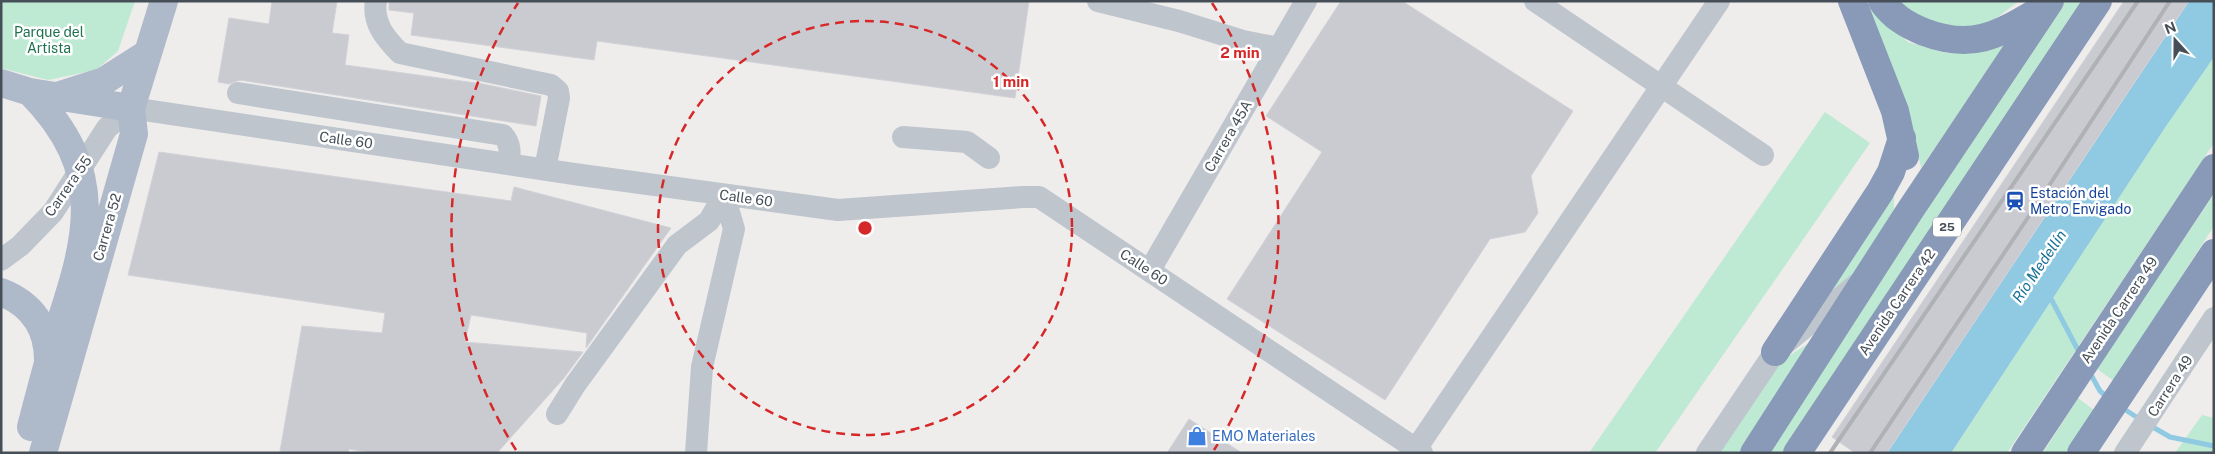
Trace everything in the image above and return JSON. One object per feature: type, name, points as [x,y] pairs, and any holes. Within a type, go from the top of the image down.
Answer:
[{"type":"highway","points":[[1852,1],[1895,111],[1902,138],[1910,189],[1909,212]]},
{"type":"highway","points":[[1882,1],[1888,10],[1911,26],[1937,37],[1967,41],[1986,38],[2011,27],[2049,3]]},
{"type":"highway","name":"Avenida Carrera 42","points":[[1797,453],[2098,1]]},
{"type":"highway","points":[[1754,453],[1909,212],[2049,3]]},
{"type":"highway","points":[[1775,352],[1880,192],[1891,172],[1902,138]]},
{"type":"highway","name":"Avenida Carrera 49","points":[[2025,453],[2214,168]]},
{"type":"highway","points":[[2081,453],[2214,254]]},
{"type":"main road","name":"Carrera 52","points":[[43,453],[134,134],[131,108],[164,1]]},
{"type":"main road","points":[[43,94],[104,81],[148,53]]},
{"type":"main road","name":"Calle 60","points":[[1,83],[43,94],[131,108]]},
{"type":"main road","name":"Carrera 52","points":[[25,453],[48,361],[84,234],[86,200],[80,170],[72,147],[43,94]]},
{"type":"main road","points":[[1,292],[20,301],[37,317],[44,331],[48,346],[48,361]]},
{"type":"street","points":[[376,1],[377,21],[384,38],[400,52],[551,85],[558,90],[545,169]]},
{"type":"street","points":[[1098,1],[1180,21],[1243,41],[1279,48]]},
{"type":"street","name":"Carrera 45A","points":[[1150,270],[1306,1]]},
{"type":"street","points":[[1534,1],[1763,155]]},
{"type":"street","points":[[1419,451],[1719,1]]},
{"type":"street","points":[[238,93],[503,135],[508,141],[510,148],[509,164]]},
{"type":"street","name":"Calle 60","points":[[131,108],[838,210],[1039,197],[1419,451]]},
{"type":"street","name":"Carrera 55","points":[[1,260],[20,246],[53,212],[107,128],[131,108]]},
{"type":"street","points":[[902,137],[967,142],[989,158]]},
{"type":"street","points":[[557,414],[575,385],[678,245],[709,221],[724,195]]},
{"type":"street","points":[[696,453],[702,367],[734,229],[724,195]]},
{"type":"street","points":[[1707,453],[1775,352],[1870,274]]},
{"type":"street","name":"Carrera 49","points":[[2130,445],[2214,318]]},
{"type":"green space","name":"Parque del Artista","points":[[1,1],[135,1],[118,51],[96,70],[48,80],[1,68]]},
{"type":"green space","points":[[1863,1],[1868,1],[1869,6],[1908,42],[1945,53],[2006,44],[1921,168],[1912,125]]},
{"type":"green space","points":[[1895,1],[2019,1],[1992,21],[1954,31],[1930,25]]},
{"type":"green space","points":[[2065,1],[2085,1],[1786,453],[1769,453],[1881,278]]},
{"type":"green space","points":[[2214,57],[2214,143],[2007,453],[1951,453],[2166,125]]},
{"type":"green space","points":[[1825,112],[1870,143],[1655,453],[1589,453]]},
{"type":"green space","points":[[1894,189],[1894,210],[1856,271],[1823,298]]},
{"type":"green space","points":[[2214,194],[2214,226],[2114,381],[2097,369]]},
{"type":"green space","points":[[1809,343],[1739,453],[1720,453],[1781,361]]},
{"type":"green space","points":[[2078,398],[2094,410],[2065,453],[2043,453]]},
{"type":"green space","points":[[2202,415],[2214,418],[2214,453],[2175,453]]},
{"type":"water","name":"Río Medellín","points":[[2189,1],[2214,1],[2214,57],[2166,126],[1951,453],[1887,453]]},
{"type":"building","points":[[272,1],[337,1],[332,33],[349,35],[345,65],[483,84],[541,96],[536,126],[240,80],[229,84],[218,82],[229,18],[269,24]]},
{"type":"building","points":[[389,1],[1029,1],[1015,98],[597,41],[594,60],[411,35],[414,13],[389,10]]},
{"type":"building","points":[[1341,1],[1402,1],[1573,111],[1531,176],[1538,213],[1525,232],[1490,239],[1385,400],[1227,299],[1322,152],[1266,116]]},
{"type":"building","points":[[2124,1],[2189,1],[1887,453],[1855,453],[1832,437]]},
{"type":"building","points":[[159,152],[511,201],[514,187],[671,228],[586,348],[587,333],[471,315],[465,342],[583,352],[564,378],[497,453],[374,453],[349,449],[348,453],[289,453],[280,451],[302,326],[382,333],[385,313],[128,275]]},
{"type":"building","name":"EMO Materiales","points":[[1189,419],[1242,453],[1167,453]]},
{"type":"waterway","points":[[2049,295],[2080,354]]},
{"type":"waterway","points":[[2090,373],[2100,391],[2108,398]]},
{"type":"waterway","points":[[2121,407],[2141,420]]},
{"type":"waterway","points":[[2151,426],[2170,437],[2214,446]]},
{"type":"railway","points":[[1830,453],[2138,1]]},
{"type":"railway","points":[[1870,453],[2170,1]]},
{"type":"place","name":"Estación del Metro Envigado","points":[[2015,201]]},
{"type":"place","name":"EMO Materiales","points":[[1197,436]]}]
